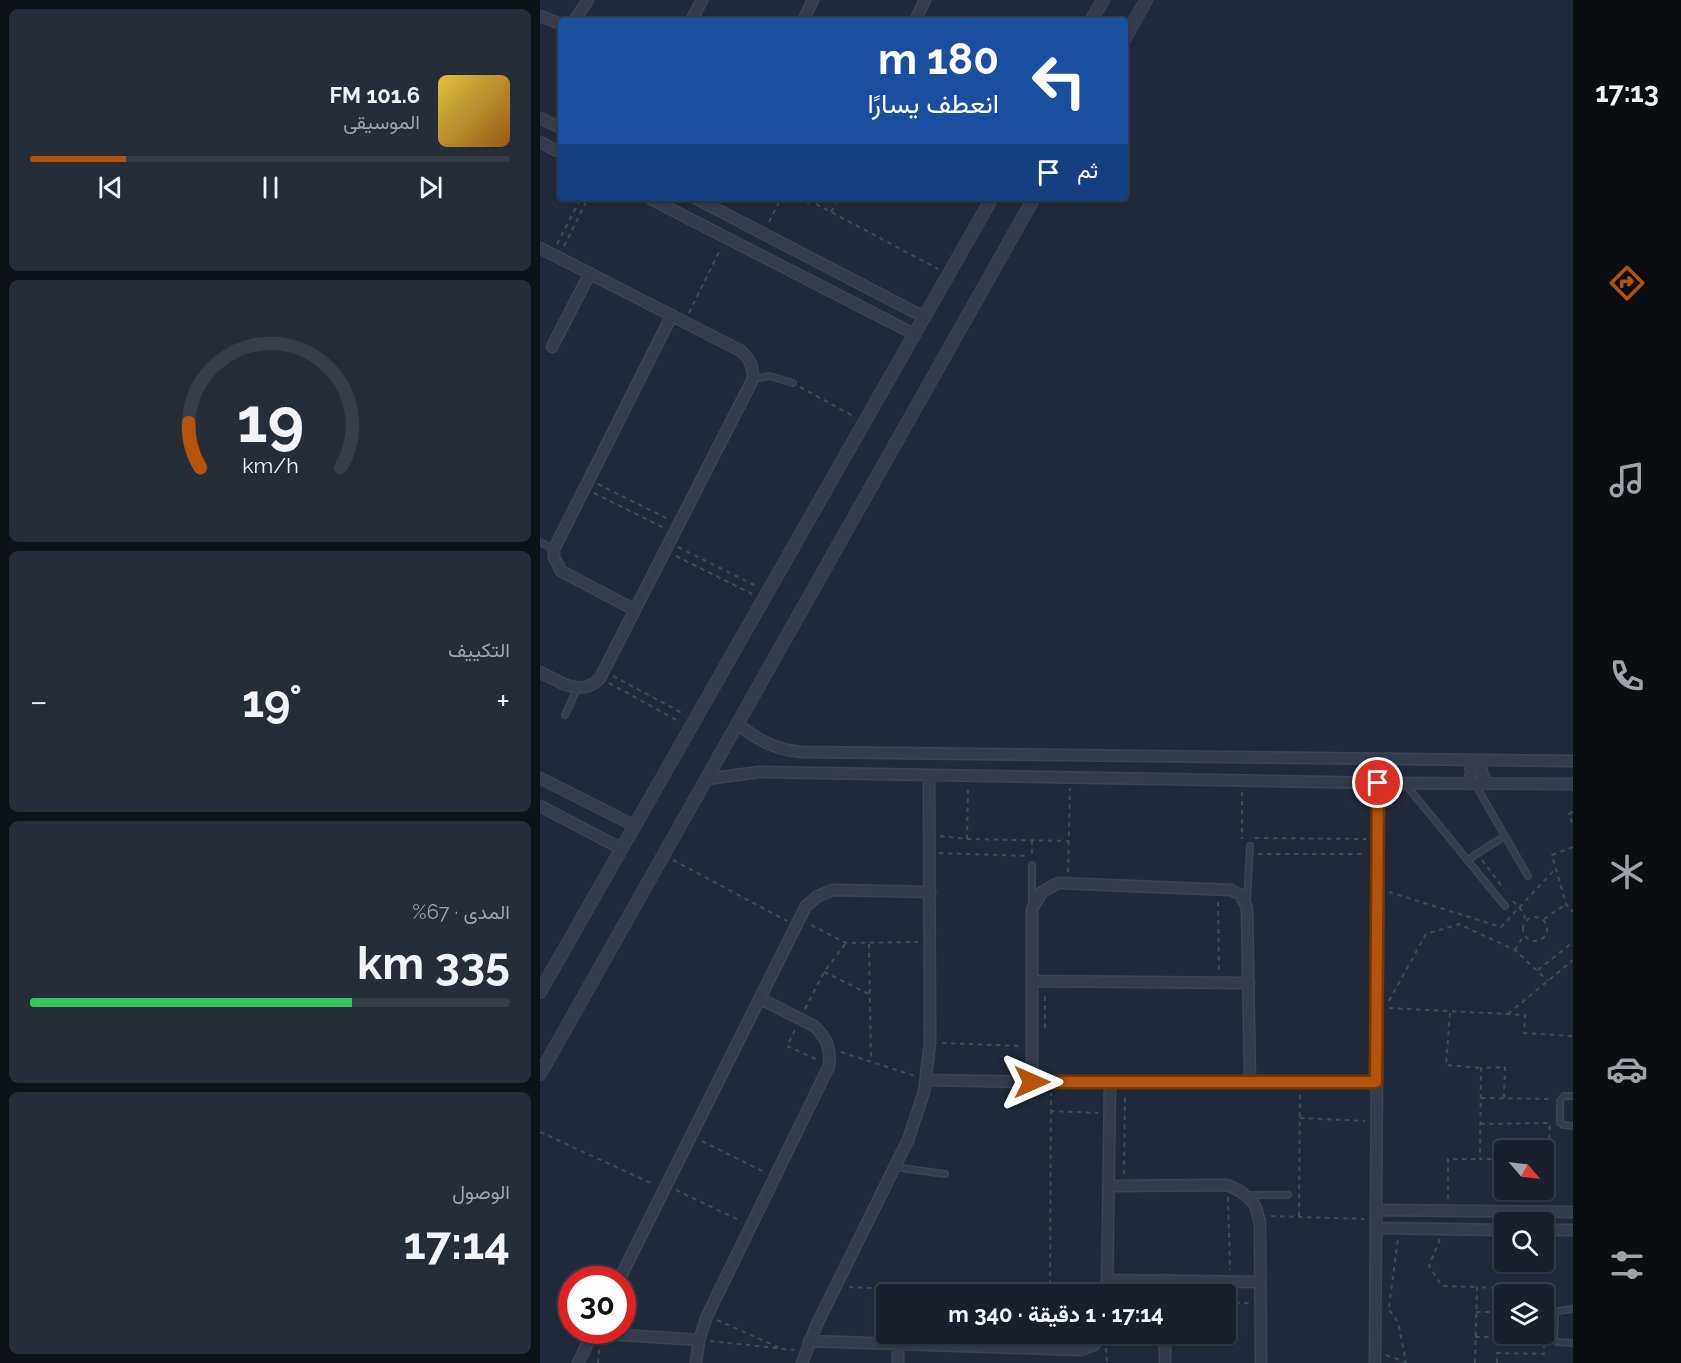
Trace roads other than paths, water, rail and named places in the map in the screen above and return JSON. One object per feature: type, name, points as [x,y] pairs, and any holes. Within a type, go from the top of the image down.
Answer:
[{"type":"street","points":[[577,18],[588,0]]},
{"type":"street","points":[[693,18],[702,0]]},
{"type":"street","points":[[804,18],[813,0]]},
{"type":"street","points":[[917,18],[926,0]]},
{"type":"street","points":[[1094,18],[1103,0]]},
{"type":"street","points":[[1128,33],[1146,0]]},
{"type":"street","points":[[540,16],[558,23]]},
{"type":"street","points":[[540,118],[558,127]]},
{"type":"street","points":[[540,142],[558,151]]},
{"type":"street","points":[[655,201],[915,334]]},
{"type":"street","points":[[701,201],[924,317]]},
{"type":"street","points":[[540,992],[990,201]]},
{"type":"street","points":[[540,1074],[1032,201]]},
{"type":"street","points":[[540,248],[741,351],[749,358],[753,368],[753,379],[602,675],[586,688],[577,689],[540,672]]},
{"type":"street","points":[[552,347],[590,273]]},
{"type":"street","points":[[635,610],[561,572],[556,565],[554,549],[672,315]]},
{"type":"street","points":[[738,724],[765,743],[790,752],[1573,761]]},
{"type":"street","points":[[882,753],[883,775]]},
{"type":"street","points":[[1466,760],[1471,768],[1470,784]]},
{"type":"street","points":[[1483,760],[1481,770],[1487,784]]},
{"type":"street","points":[[706,779],[759,772],[1241,781],[1573,784]]},
{"type":"street","points":[[802,1363],[836,1286],[914,1126],[927,1080],[930,1043],[929,776]]},
{"type":"street","points":[[540,778],[634,826]]},
{"type":"street","points":[[1375,1363],[1378,783]]},
{"type":"street","points":[[540,806],[622,849]]},
{"type":"street","points":[[1032,1082],[1032,909],[1037,897],[1047,888],[1058,883],[1218,890],[1236,892],[1244,899],[1247,908],[1250,1082]]},
{"type":"street","points":[[626,1266],[761,999],[797,922],[812,900],[833,890],[930,892]]},
{"type":"street","points":[[1032,981],[1249,983]]},
{"type":"street","points":[[696,1363],[699,1340],[707,1316],[829,1066],[829,1048],[821,1032],[761,999]]},
{"type":"street","points":[[927,1080],[1376,1082]]},
{"type":"street","points":[[1107,1284],[1110,1082]]},
{"type":"street","points":[[1108,1186],[1227,1185],[1246,1195],[1256,1208],[1258,1215],[1261,1363]]},
{"type":"street","points":[[1376,1219],[1446,1211],[1573,1212]]},
{"type":"street","points":[[1445,1229],[1446,1211]]},
{"type":"street","points":[[1376,1219],[1399,1229],[1494,1230]]},
{"type":"street","points":[[1554,1230],[1573,1230]]},
{"type":"street","points":[[1107,1280],[1260,1282]]},
{"type":"street","points":[[636,1335],[699,1340]]},
{"type":"street","points":[[578,1363],[588,1344]]},
{"type":"street","points":[[808,1346],[1082,1350],[1094,1344]]},
{"type":"street","points":[[1165,1344],[1165,1363]]},
{"type":"street","points":[[898,1346],[898,1363]]},
{"type":"lane","points":[[753,379],[770,376],[793,383]]},
{"type":"lane","points":[[540,542],[554,549]]},
{"type":"lane","points":[[565,715],[577,689]]},
{"type":"lane","points":[[1405,783],[1505,906]]},
{"type":"lane","points":[[1470,784],[1505,836],[1528,876]]},
{"type":"lane","points":[[1467,860],[1505,836]]},
{"type":"lane","points":[[1247,908],[1250,846]]},
{"type":"lane","points":[[1032,865],[1032,909]]},
{"type":"lane","points":[[1573,1096],[1566,1095],[1560,1099],[1560,1123],[1573,1126]]},
{"type":"lane","points":[[894,1167],[945,1174]]},
{"type":"lane","points":[[1246,1195],[1288,1195]]},
{"type":"lane","points":[[1573,1309],[1558,1311],[1555,1314],[1554,1336],[1556,1342],[1573,1343]]}]
